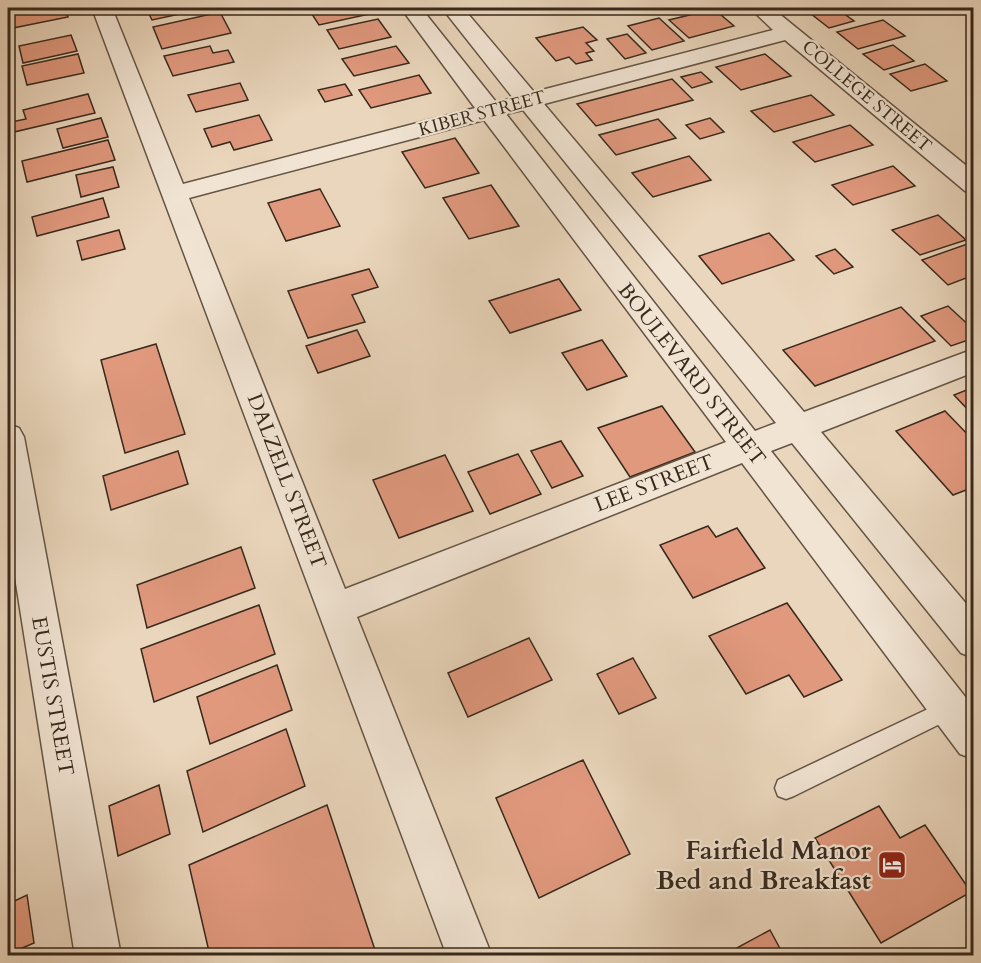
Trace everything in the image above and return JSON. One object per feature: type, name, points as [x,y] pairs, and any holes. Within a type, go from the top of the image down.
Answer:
[{"type":"street","name":"DALZELL STREET","points":[[102,8],[470,956]]},
{"type":"street","name":"BOULEVARD STREET","points":[[411,8],[974,740]]},
{"type":"street","points":[[452,8],[974,642]]},
{"type":"street","name":"COLLEGE STREET","points":[[760,8],[974,185]]},
{"type":"street","name":"KIBER STREET","points":[[175,194],[790,32]]},
{"type":"street","name":"LEE STREET","points":[[336,609],[974,360]]},
{"type":"street","name":"EUSTIS STREET","points":[[8,437],[98,956]]},
{"type":"lane","points":[[786,788],[950,709]]},
{"type":"building","points":[[8,8],[65,8],[68,17],[8,29]]},
{"type":"building","points":[[146,8],[208,8],[152,20]]},
{"type":"building","points":[[308,8],[370,8],[374,13],[319,25]]},
{"type":"building","points":[[836,8],[854,21],[829,28],[810,13]]},
{"type":"building","points":[[714,9],[734,26],[689,38],[669,20]]},
{"type":"building","points":[[220,12],[231,33],[162,49],[153,27]]},
{"type":"building","points":[[659,18],[684,41],[652,50],[628,26]]},
{"type":"building","points":[[378,19],[391,37],[339,49],[327,30]]},
{"type":"building","points":[[883,20],[905,36],[858,49],[837,32]]},
{"type":"building","points":[[583,27],[597,40],[586,43],[594,51],[586,53],[592,60],[576,64],[569,57],[556,61],[536,38]]},
{"type":"building","points":[[627,34],[646,53],[625,59],[607,39]]},
{"type":"building","points":[[71,35],[77,51],[23,63],[19,46]]},
{"type":"building","points":[[893,45],[914,61],[884,70],[863,54]]},
{"type":"building","points":[[210,46],[213,53],[228,50],[234,62],[173,76],[164,56]]},
{"type":"building","points":[[396,46],[409,63],[354,76],[342,59]]},
{"type":"building","points":[[78,54],[84,73],[27,85],[22,66]]},
{"type":"building","points":[[765,54],[791,76],[741,90],[716,67]]},
{"type":"building","points":[[925,64],[947,81],[911,91],[890,74]]},
{"type":"building","points":[[701,72],[712,82],[692,88],[681,77]]},
{"type":"building","points":[[419,75],[431,93],[371,108],[359,90]]},
{"type":"building","points":[[672,79],[693,100],[596,126],[577,104]]},
{"type":"building","points":[[240,83],[248,100],[196,112],[188,95]]},
{"type":"building","points":[[345,84],[352,95],[325,102],[318,90]]},
{"type":"building","points":[[88,94],[95,113],[14,132],[11,122],[26,119],[23,110]]},
{"type":"building","points":[[811,95],[834,115],[774,132],[751,111]]},
{"type":"building","points":[[259,115],[272,140],[234,150],[230,142],[212,147],[204,129]]},
{"type":"building","points":[[101,118],[108,137],[63,148],[57,129]]},
{"type":"building","points":[[710,118],[724,132],[700,139],[686,125]]},
{"type":"building","points":[[658,119],[676,138],[616,155],[599,135]]},
{"type":"building","points":[[850,125],[873,145],[815,162],[793,142]]},
{"type":"building","points":[[455,138],[479,173],[425,188],[402,152]]},
{"type":"building","points":[[108,140],[115,160],[27,182],[22,161]]},
{"type":"building","points":[[689,156],[711,180],[653,197],[632,173]]},
{"type":"building","points":[[893,166],[915,186],[853,205],[832,185]]},
{"type":"building","points":[[113,167],[119,187],[81,197],[76,175]]},
{"type":"building","points":[[491,185],[519,226],[469,239],[443,198]]},
{"type":"building","points":[[320,189],[340,226],[286,241],[268,203]]},
{"type":"building","points":[[103,198],[109,217],[37,236],[32,217]]},
{"type":"building","points":[[938,215],[966,240],[920,255],[892,230]]},
{"type":"building","points":[[119,230],[125,249],[82,260],[77,241]]},
{"type":"building","points":[[769,233],[794,260],[722,284],[699,256]]},
{"type":"building","points":[[970,243],[974,246],[974,275],[948,285],[922,260]]},
{"type":"building","points":[[835,249],[853,267],[834,274],[816,256]]},
{"type":"building","points":[[369,269],[378,287],[352,295],[365,322],[308,338],[288,291]]},
{"type":"building","points":[[559,279],[581,310],[510,333],[489,301]]},
{"type":"building","points":[[948,306],[974,330],[974,338],[951,346],[921,316]]},
{"type":"building","points":[[901,307],[935,341],[815,386],[783,350]]},
{"type":"building","points":[[357,330],[370,356],[318,373],[306,346]]},
{"type":"building","points":[[602,340],[627,376],[587,390],[562,353]]},
{"type":"building","points":[[156,344],[185,434],[125,453],[101,360]]},
{"type":"building","points":[[974,387],[974,416],[954,395]]},
{"type":"building","points":[[662,406],[695,452],[630,477],[598,428]]},
{"type":"building","points":[[945,411],[974,441],[974,487],[953,495],[896,431]]},
{"type":"building","points":[[561,441],[583,476],[552,488],[531,451]]},
{"type":"building","points":[[178,451],[188,484],[111,510],[103,476]]},
{"type":"building","points":[[518,454],[541,494],[490,514],[468,472]]},
{"type":"building","points":[[445,455],[473,511],[399,538],[373,480]]},
{"type":"building","points":[[708,526],[716,537],[737,528],[765,568],[693,598],[660,545]]},
{"type":"building","points":[[241,547],[255,588],[147,628],[137,585]]},
{"type":"building","points":[[787,603],[842,680],[804,697],[789,675],[746,694],[709,636]]},
{"type":"building","points":[[259,605],[275,654],[154,702],[141,649]]},
{"type":"building","points":[[529,638],[552,680],[468,717],[448,673]]},
{"type":"building","points":[[633,658],[656,698],[619,714],[597,674]]},
{"type":"building","points":[[277,665],[292,710],[210,744],[197,697]]},
{"type":"building","points":[[286,729],[305,786],[203,832],[187,771]]},
{"type":"building","points":[[583,760],[630,854],[539,898],[496,798]]},
{"type":"building","points":[[159,785],[170,834],[118,856],[109,806]]},
{"type":"building","points":[[327,805],[377,956],[210,956],[189,865]]},
{"type":"building","name":"Fairfield Manor Bed and Breakfast","points":[[879,806],[900,838],[925,825],[971,892],[881,943],[815,838]]},
{"type":"building","points":[[27,895],[34,943],[8,954],[8,904]]},
{"type":"building","points":[[770,930],[784,956],[722,956]]},
{"type":"place","name":"Fairfield Manor Bed and Breakfast","points":[[892,865]]}]
